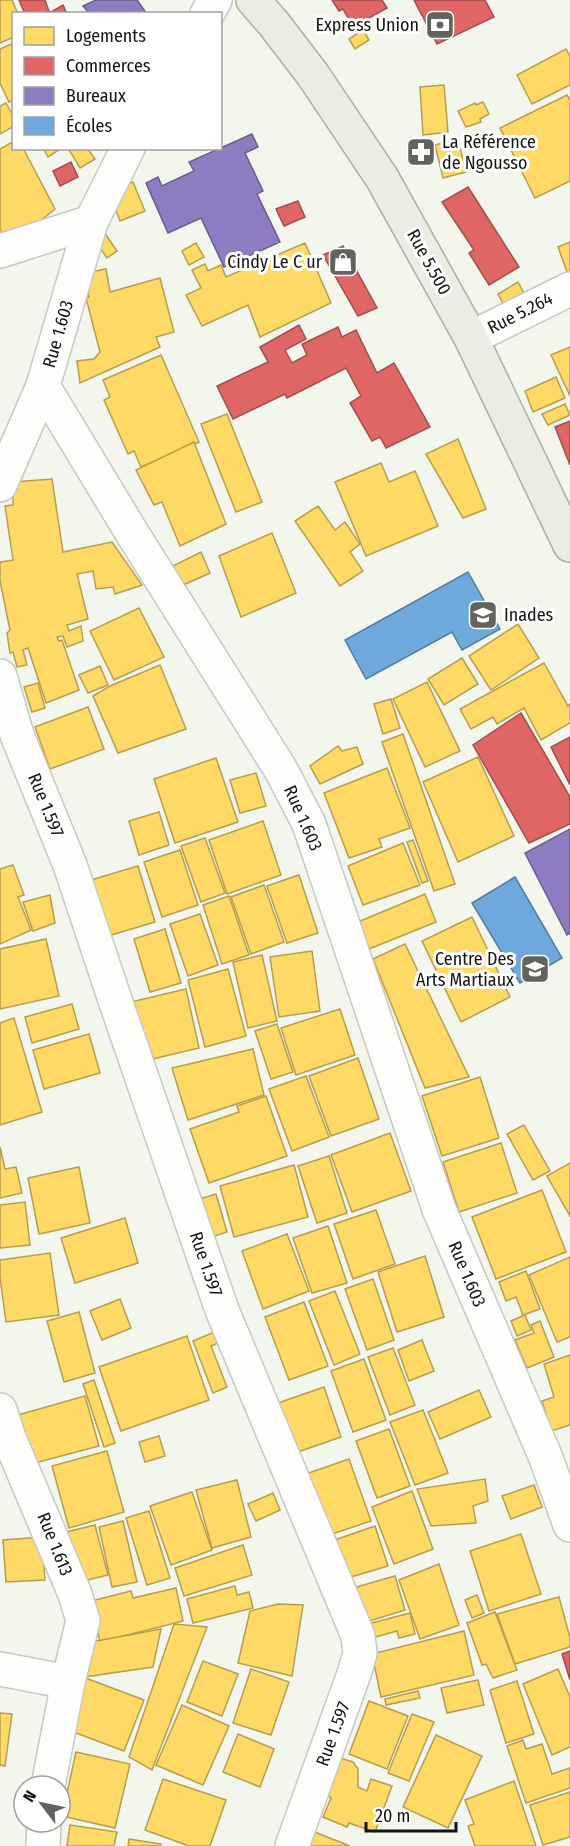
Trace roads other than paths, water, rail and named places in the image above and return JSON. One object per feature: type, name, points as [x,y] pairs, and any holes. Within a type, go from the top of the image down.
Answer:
[{"type":"main road","name":"Rue 5.500","points":[[253,0],[312,75],[382,178],[471,338],[570,545]]},
{"type":"street","name":"Rue 1.603","points":[[127,150],[91,222],[43,386],[281,770],[309,824],[439,1209],[546,1458],[570,1525]]},
{"type":"street","points":[[0,251],[91,222]]},
{"type":"street","name":"Rue 5.264","points":[[471,338],[570,289]]},
{"type":"street","points":[[0,485],[11,440],[43,386]]},
{"type":"street","name":"Rue 1.597","points":[[0,676],[18,735],[70,864],[222,1310],[358,1636],[360,1653],[355,1671],[292,1846]]},
{"type":"street","name":"Rue 1.613","points":[[0,1410],[9,1438],[75,1594],[83,1621],[50,1774]]},
{"type":"street","points":[[0,1669],[68,1683]]},
{"type":"place","name":"Express Union","points":[[440,25]]},
{"type":"place","name":"La Référence de Ngousso","points":[[421,152]]},
{"type":"place","name":"Cindy Le C ur","points":[[343,262]]},
{"type":"place","name":"Inades","points":[[483,615]]},
{"type":"place","name":"Centre Des Arts Martiaux","points":[[535,969]]}]
